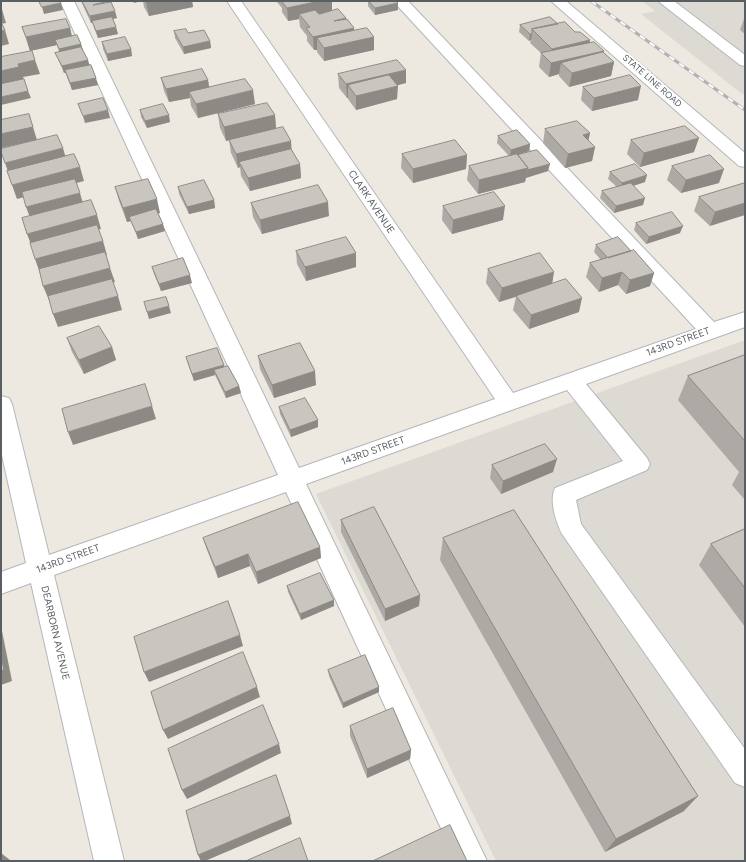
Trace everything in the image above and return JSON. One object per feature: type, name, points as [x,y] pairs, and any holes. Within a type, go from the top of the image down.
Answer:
[{"type":"street","points":[[67,1],[472,861]]},
{"type":"street","name":"CLARK AVENUE","points":[[234,1],[509,403]]},
{"type":"street","points":[[400,1],[710,331]]},
{"type":"street","name":"STATE LINE ROAD","points":[[558,1],[745,162]]},
{"type":"street","points":[[666,1],[745,62]]},
{"type":"street","name":"143RD STREET","points":[[1,583],[745,319]]},
{"type":"street","points":[[572,380],[639,464],[563,494],[570,527],[745,773]]},
{"type":"street","name":"DEARBORN AVENUE","points":[[1,404],[109,861]]},
{"type":"shaded area","points":[[642,1],[745,1],[745,93],[742,94],[641,14],[655,11]]},
{"type":"shaded area","points":[[745,340],[745,861],[496,861],[316,494]]},
{"type":"building","points":[[39,1],[60,1],[61,3],[42,7]]},
{"type":"building","points":[[82,1],[105,1],[93,5],[111,2],[115,11],[90,16]]},
{"type":"building","points":[[282,1],[320,1],[287,8]]},
{"type":"building","points":[[369,1],[396,1],[398,3],[375,8]]},
{"type":"building","points":[[338,9],[346,18],[334,21],[347,19],[354,28],[313,37],[306,28],[310,27],[299,14],[315,10],[319,14]]},
{"type":"building","points":[[112,17],[116,27],[96,31],[92,21]]},
{"type":"building","points":[[550,17],[558,24],[532,29],[532,34],[520,25]]},
{"type":"building","points":[[66,19],[70,28],[26,37],[22,27]]},
{"type":"building","points":[[1,22],[5,30],[1,31]]},
{"type":"building","points":[[565,22],[575,32],[580,32],[590,40],[552,49],[532,29]]},
{"type":"building","points":[[367,28],[374,37],[324,48],[317,38]]},
{"type":"building","points":[[186,29],[188,33],[204,30],[210,41],[183,47],[174,31]]},
{"type":"building","points":[[77,35],[81,44],[59,49],[55,40]]},
{"type":"building","points":[[125,37],[131,49],[107,54],[102,42]]},
{"type":"building","points":[[594,42],[604,51],[551,63],[541,53]]},
{"type":"building","points":[[81,47],[88,60],[62,66],[55,53]]},
{"type":"building","points":[[32,51],[35,60],[18,64],[19,67],[1,71],[1,57]]},
{"type":"building","points":[[603,52],[614,62],[572,73],[561,63]]},
{"type":"building","points":[[397,60],[406,70],[346,84],[338,74]]},
{"type":"building","points":[[91,65],[96,78],[70,83],[65,70]]},
{"type":"building","points":[[202,69],[208,80],[166,89],[161,78]]},
{"type":"building","points":[[389,75],[398,86],[356,96],[348,85]]},
{"type":"building","points":[[630,75],[641,86],[594,98],[583,87]]},
{"type":"building","points":[[24,79],[28,91],[1,97],[1,84]]},
{"type":"building","points":[[245,79],[253,90],[196,104],[189,92]]},
{"type":"building","points":[[103,98],[108,110],[83,116],[78,104]]},
{"type":"building","points":[[267,103],[275,115],[224,127],[218,114]]},
{"type":"building","points":[[163,104],[169,115],[145,121],[140,110]]},
{"type":"building","points":[[29,114],[33,127],[1,134],[1,120]]},
{"type":"building","points":[[577,121],[590,133],[583,135],[595,147],[568,154],[545,129]]},
{"type":"building","points":[[685,126],[699,138],[644,153],[631,140]]},
{"type":"building","points":[[283,127],[291,141],[236,154],[229,140]]},
{"type":"building","points":[[517,130],[530,144],[511,150],[498,136]]},
{"type":"building","points":[[57,135],[63,148],[5,163],[1,149]]},
{"type":"building","points":[[455,140],[467,155],[413,169],[402,154]]},
{"type":"building","points":[[291,149],[300,164],[248,178],[239,162]]},
{"type":"building","points":[[537,150],[550,164],[527,170],[528,168],[518,155]]},
{"type":"building","points":[[74,154],[80,167],[12,185],[7,171]]},
{"type":"building","points":[[517,154],[528,168],[479,180],[469,166]]},
{"type":"building","points":[[710,155],[724,169],[686,180],[672,166]]},
{"type":"building","points":[[635,164],[647,175],[622,183],[610,172]]},
{"type":"building","points":[[75,179],[80,193],[26,207],[22,192]]},
{"type":"building","points":[[148,179],[157,199],[123,208],[115,187]]},
{"type":"building","points":[[204,180],[214,200],[187,207],[178,187]]},
{"type":"building","points":[[631,183],[645,198],[616,206],[602,191]]},
{"type":"building","points":[[745,183],[745,203],[715,212],[699,197]]},
{"type":"building","points":[[318,185],[328,202],[260,220],[251,203]]},
{"type":"building","points":[[494,192],[505,206],[453,220],[443,206]]},
{"type":"building","points":[[91,200],[97,215],[27,234],[22,218]]},
{"type":"building","points":[[156,209],[163,224],[136,232],[129,217]]},
{"type":"building","points":[[672,212],[683,226],[649,237],[636,223]]},
{"type":"building","points":[[97,225],[103,241],[35,259],[30,243]]},
{"type":"building","points":[[346,237],[356,253],[305,267],[296,251]]},
{"type":"building","points":[[618,237],[631,251],[608,258],[596,245]]},
{"type":"building","points":[[634,250],[654,273],[630,280],[622,272],[602,278],[590,263]]},
{"type":"building","points":[[105,252],[110,268],[43,286],[39,269]]},
{"type":"building","points":[[540,253],[554,272],[502,288],[488,269]]},
{"type":"building","points":[[183,258],[190,275],[159,284],[152,267]]},
{"type":"building","points":[[112,279],[118,296],[53,314],[48,296]]},
{"type":"building","points":[[566,279],[582,298],[531,315],[516,296]]},
{"type":"building","points":[[166,297],[169,306],[147,312],[144,302]]},
{"type":"building","points":[[99,326],[112,347],[79,360],[67,338]]},
{"type":"building","points":[[300,343],[315,371],[272,385],[258,356]]},
{"type":"building","points":[[217,348],[224,365],[192,374],[186,357]]},
{"type":"building","points":[[745,355],[745,441],[688,376]]},
{"type":"building","points":[[228,366],[239,386],[225,392],[214,370]]},
{"type":"building","points":[[145,384],[152,406],[68,432],[62,409]]},
{"type":"building","points":[[305,398],[318,420],[290,430],[279,407]]},
{"type":"building","points":[[545,444],[557,459],[503,481],[492,465]]},
{"type":"building","points":[[298,502],[320,547],[256,572],[248,554],[215,567],[203,538]]},
{"type":"building","points":[[374,507],[420,595],[385,609],[341,520]]},
{"type":"building","points":[[514,510],[698,796],[616,839],[443,538]]},
{"type":"building","points":[[745,529],[745,588],[711,544]]},
{"type":"building","points":[[320,573],[334,600],[300,614],[287,586]]},
{"type":"building","points":[[228,601],[240,635],[144,672],[134,637]]},
{"type":"building","points":[[243,652],[257,687],[163,730],[151,692]]},
{"type":"building","points":[[365,655],[379,687],[343,703],[328,670]]},
{"type":"building","points":[[1,656],[4,670],[1,671]]},
{"type":"building","points":[[263,705],[279,744],[182,790],[168,749]]},
{"type":"building","points":[[393,708],[411,750],[367,769],[350,726]]},
{"type":"building","points":[[276,775],[290,816],[198,855],[186,811]]},
{"type":"building","points":[[450,825],[467,861],[373,861]]},
{"type":"building","points":[[300,838],[308,861],[246,861]]},
{"type":"railway","points":[[591,1],[745,110]]}]
